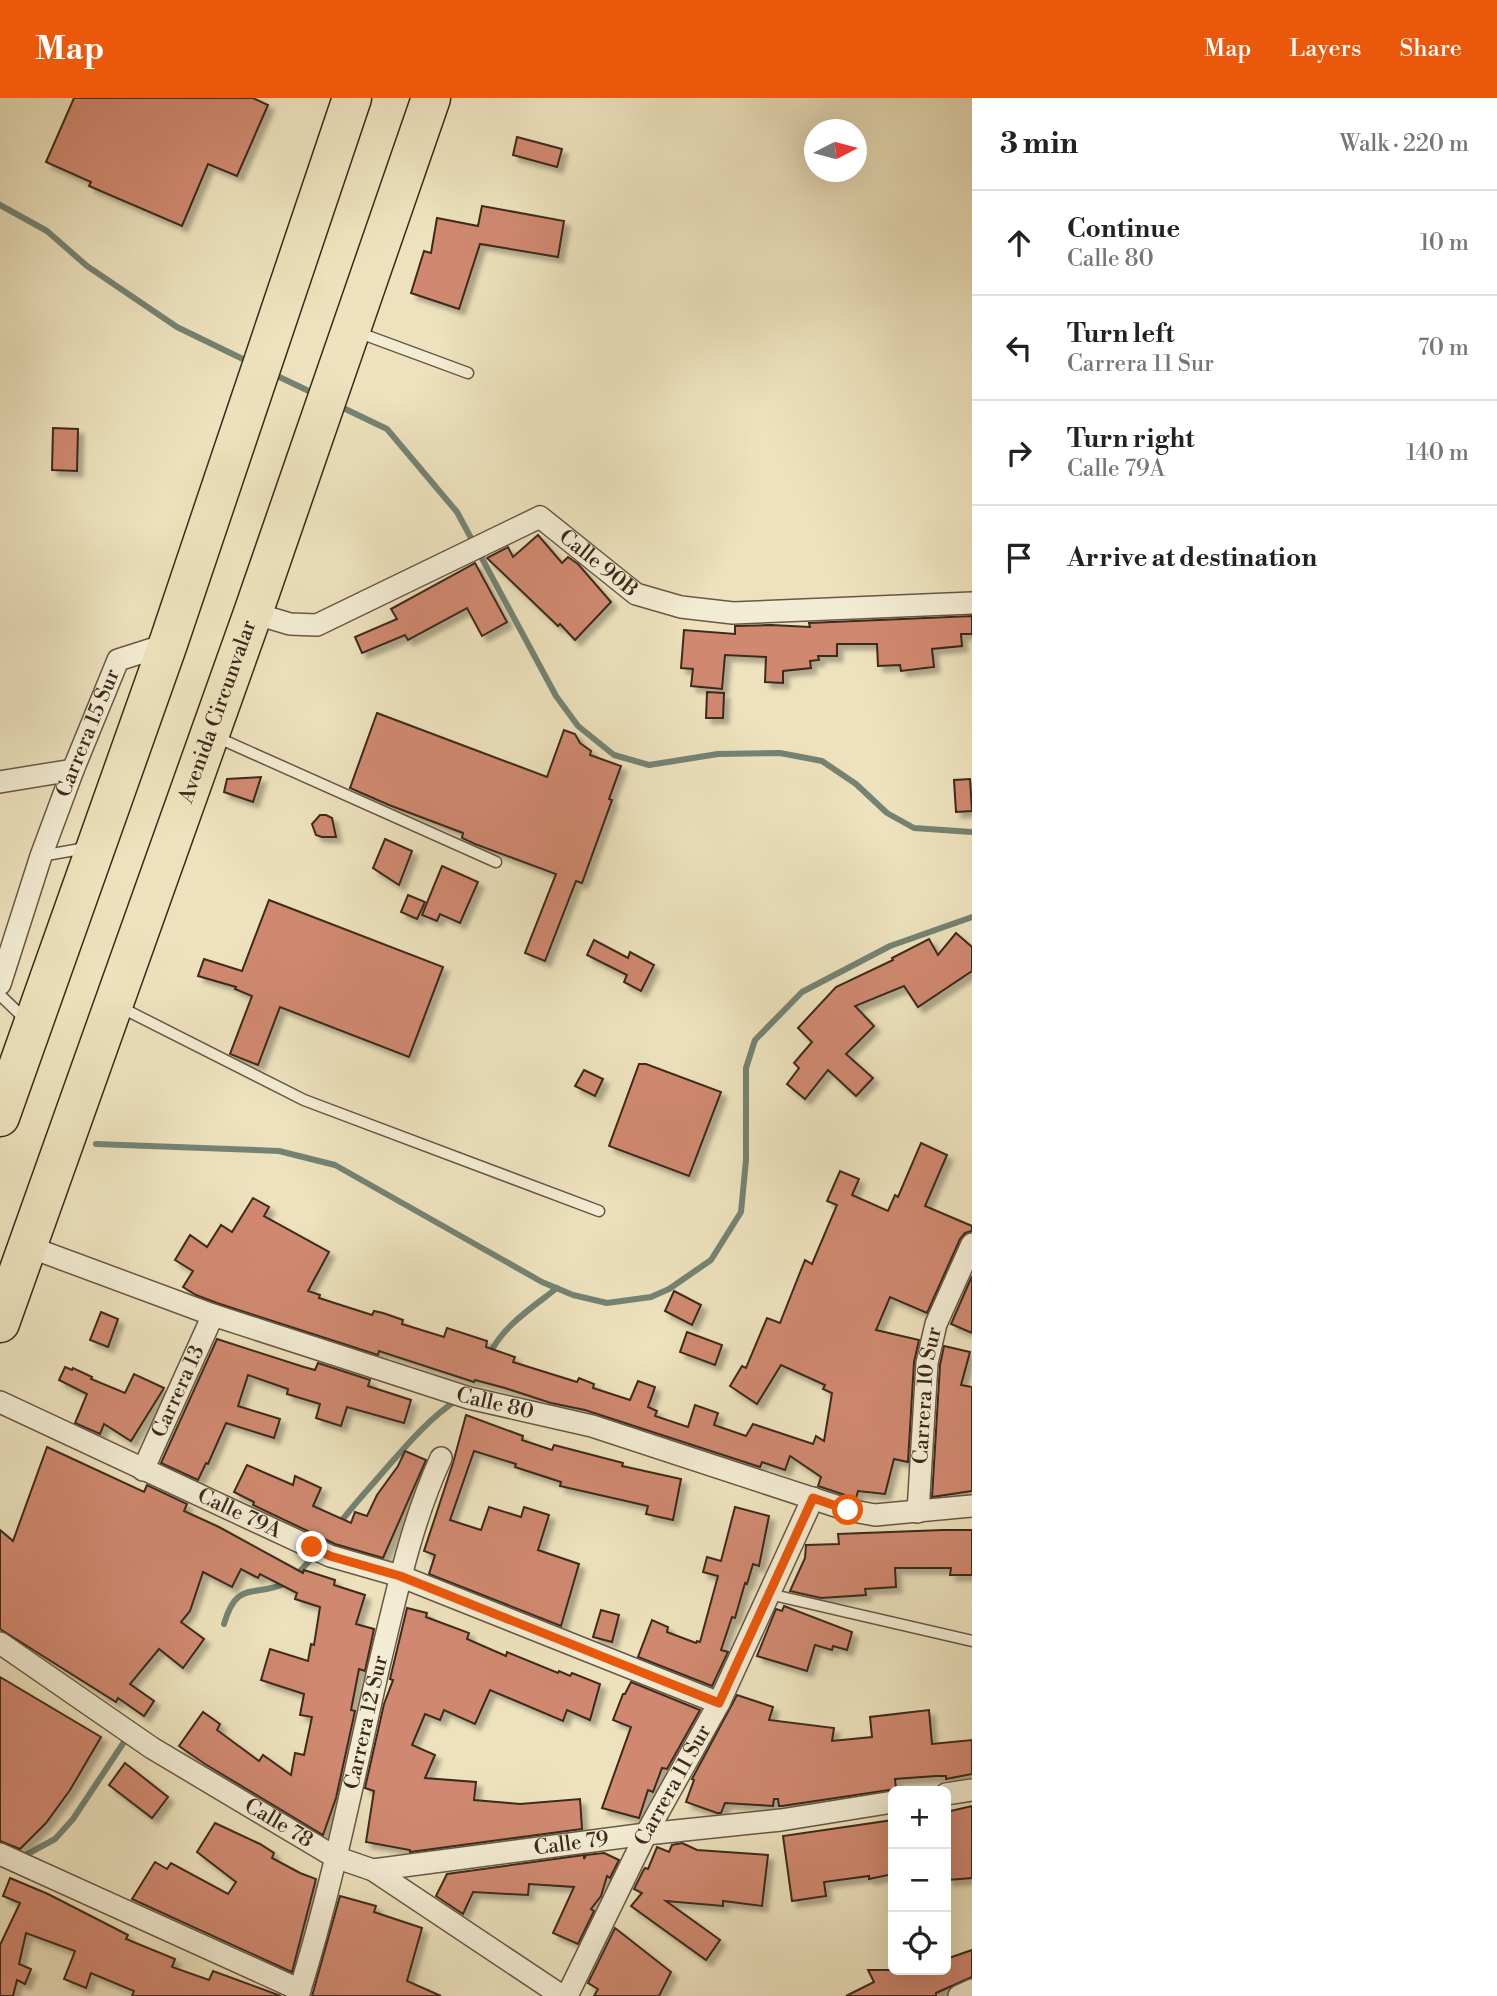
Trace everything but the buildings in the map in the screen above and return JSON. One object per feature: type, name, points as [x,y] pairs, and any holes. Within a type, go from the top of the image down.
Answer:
[{"type":"highway","points":[[0,1117],[168,644],[352,98]]},
{"type":"highway","name":"Avenida Circunvalar","points":[[0,1323],[253,613],[430,98]]},
{"type":"street","name":"Calle 90B","points":[[253,613],[290,624],[317,625],[540,517],[636,594],[681,607],[733,613],[972,603]]},
{"type":"street","name":"Carrera 15 Sur","points":[[0,984],[41,856],[118,660],[168,644]]},
{"type":"street","points":[[0,782],[73,770]]},
{"type":"street","name":"Carrera 10 Sur","points":[[918,1512],[927,1363],[936,1324],[972,1244]]},
{"type":"street","name":"Calle 80","points":[[27,1246],[213,1315],[461,1395],[592,1426],[848,1510],[876,1515],[972,1506]]},
{"type":"street","name":"Carrera 13","points":[[143,1470],[213,1315]]},
{"type":"street","name":"Calle 79A","points":[[0,1402],[321,1551],[400,1576],[719,1703]]},
{"type":"street","name":"Carrera 12 Sur","points":[[9,1859],[299,1993],[335,1857],[400,1576],[429,1483],[441,1458]]},
{"type":"street","name":"Carrera 11 Sur","points":[[565,1996],[646,1834],[719,1703],[813,1498]]},
{"type":"street","name":"Calle 78","points":[[0,1643],[152,1748],[335,1857],[373,1870],[565,1996]]},
{"type":"street","points":[[951,1793],[972,1790]]},
{"type":"street","name":"Calle 79","points":[[373,1870],[646,1834],[781,1820],[888,1803]]},
{"type":"street","points":[[959,1996],[972,1990]]},
{"type":"lane","points":[[347,342],[468,373]]},
{"type":"lane","points":[[210,734],[496,862]]},
{"type":"lane","points":[[41,856],[95,847]]},
{"type":"lane","points":[[0,996],[33,1026]]},
{"type":"lane","points":[[113,1004],[304,1100],[599,1211]]},
{"type":"lane","points":[[769,1594],[972,1641]]},
{"type":"waterway","points":[[0,205],[47,231],[87,266],[177,327],[249,362]]},
{"type":"waterway","points":[[271,373],[315,394]]},
{"type":"waterway","points":[[337,405],[387,429],[457,512],[556,696],[578,726],[614,755],[649,765],[718,754],[780,753],[822,761],[856,784],[887,813],[914,828],[972,832]]},
{"type":"waterway","points":[[96,1144],[279,1151],[335,1165],[542,1282],[573,1295],[607,1303],[651,1297],[669,1289],[711,1260],[741,1212],[746,1160],[746,1068],[755,1040],[802,992],[890,946],[972,917]]},
{"type":"waterway","points":[[489,1356],[509,1327],[557,1288]]},
{"type":"waterway","points":[[338,1526],[418,1433],[457,1400]]},
{"type":"waterway","points":[[295,1577],[332,1535]]},
{"type":"waterway","points":[[224,1624],[229,1610],[241,1595],[286,1583]]},
{"type":"waterway","points":[[22,1857],[55,1839],[73,1819],[124,1742]]},
{"type":"route","points":[[312,1547],[330,1556],[400,1576],[719,1703],[813,1498],[848,1510]]}]
